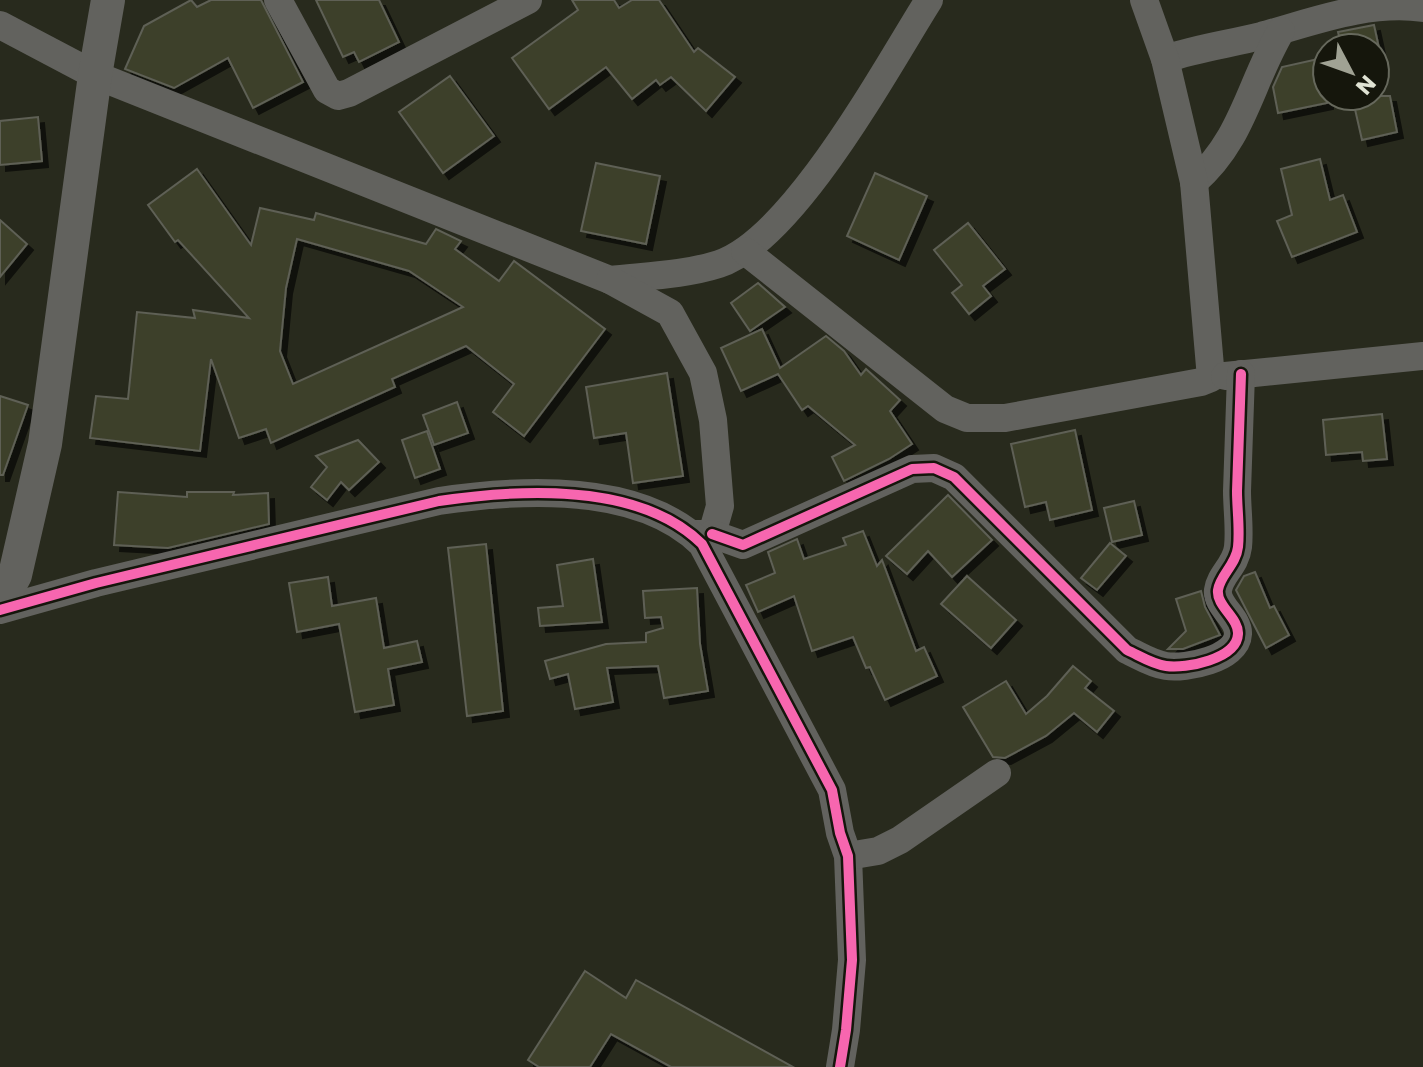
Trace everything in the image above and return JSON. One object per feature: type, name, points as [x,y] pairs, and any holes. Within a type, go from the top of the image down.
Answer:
[{"type":"street","points":[[0,603],[15,575],[45,444],[108,0]]},
{"type":"street","points":[[278,0],[327,90],[338,96],[528,0]]},
{"type":"street","points":[[610,280],[719,264],[745,251],[782,217],[808,185],[851,125],[929,0]]},
{"type":"street","points":[[1144,0],[1165,59],[1194,182],[1211,378]]},
{"type":"street","points":[[1165,59],[1205,46],[1281,31],[1359,9],[1389,5],[1423,8]]},
{"type":"street","points":[[0,25],[95,75],[610,280],[670,313],[703,373],[713,420],[720,506],[702,534],[702,544],[832,790],[848,856],[852,960],[840,1067]]},
{"type":"street","points":[[1194,182],[1207,172],[1235,130],[1249,105],[1267,55],[1281,31]]},
{"type":"street","points":[[745,251],[945,409],[967,418],[1005,418],[1211,378],[1423,356]]},
{"type":"street","points":[[0,610],[96,583],[439,501],[485,494],[547,494],[610,499],[702,534],[743,545],[912,469],[934,468],[954,477],[1127,650],[1151,663],[1168,667],[1187,666],[1220,657],[1233,648],[1238,639],[1239,629],[1218,595],[1218,588],[1236,560],[1239,544],[1241,374]]},
{"type":"street","points":[[848,856],[878,851],[900,840],[997,773]]},
{"type":"building","points":[[191,0],[197,7],[211,0],[261,0],[303,82],[253,108],[228,58],[174,88],[125,69],[144,26]]},
{"type":"building","points":[[316,0],[379,0],[399,42],[359,62],[354,52],[343,57]]},
{"type":"building","points":[[572,0],[614,0],[619,8],[632,0],[659,0],[694,52],[698,48],[735,77],[706,111],[671,77],[660,85],[656,80],[632,99],[606,67],[549,109],[512,58],[578,10]]},
{"type":"building","points":[[1374,25],[1376,32],[1338,32]]},
{"type":"building","points":[[1311,61],[1311,106],[1278,113],[1273,87],[1282,67]]},
{"type":"building","points":[[450,76],[494,136],[443,173],[399,112]]},
{"type":"building","points":[[1391,101],[1397,132],[1362,140],[1356,112],[1391,112]]},
{"type":"building","points":[[38,117],[42,161],[0,165],[0,121]]},
{"type":"building","points":[[1320,159],[1330,200],[1343,195],[1357,232],[1292,257],[1277,221],[1292,215],[1281,169]]},
{"type":"building","points":[[596,163],[660,176],[646,244],[581,231]]},
{"type":"building","points":[[197,169],[251,245],[260,208],[314,220],[316,213],[426,244],[436,229],[461,241],[455,249],[499,281],[514,261],[605,329],[524,436],[493,412],[514,384],[466,346],[392,379],[395,387],[271,443],[266,429],[239,438],[211,359],[200,451],[90,438],[96,396],[128,399],[137,312],[195,318],[193,310],[249,318],[178,240],[175,242],[148,205]],"holes":[[[297,239],[409,271],[463,307],[293,384],[280,351],[286,288]]]},
{"type":"building","points":[[875,173],[927,196],[899,260],[847,236]]},
{"type":"building","points":[[0,220],[27,244],[0,277]]},
{"type":"building","points":[[968,223],[1005,269],[983,286],[991,296],[969,314],[952,293],[962,285],[934,250]]},
{"type":"building","points":[[758,283],[785,307],[750,331],[731,303]]},
{"type":"building","points":[[762,329],[780,368],[826,336],[844,351],[861,375],[866,369],[900,400],[890,411],[912,444],[844,481],[832,457],[855,445],[808,406],[802,410],[778,374],[741,391],[721,348]]},
{"type":"building","points":[[667,373],[683,476],[633,483],[626,433],[594,438],[586,387]]},
{"type":"building","points":[[0,396],[28,405],[3,475],[0,475]]},
{"type":"building","points":[[457,402],[468,433],[434,445],[423,415]]},
{"type":"building","points":[[1382,414],[1387,459],[1363,461],[1362,452],[1326,455],[1323,420]]},
{"type":"building","points":[[1075,430],[1092,510],[1050,520],[1046,502],[1025,507],[1011,444]]},
{"type":"building","points":[[427,431],[440,469],[415,478],[402,440]]},
{"type":"building","points":[[358,440],[379,462],[349,490],[341,482],[327,500],[311,487],[327,467],[316,456]]},
{"type":"building","points":[[118,492],[187,497],[187,492],[234,492],[233,495],[268,493],[269,524],[168,548],[114,545]]},
{"type":"building","points":[[948,495],[992,540],[952,577],[928,551],[907,574],[886,556]]},
{"type":"building","points":[[1134,501],[1142,535],[1112,542],[1104,508]]},
{"type":"building","points":[[863,531],[877,566],[882,560],[916,651],[924,647],[937,676],[885,700],[870,667],[866,668],[853,637],[812,651],[794,596],[758,612],[746,585],[775,573],[768,552],[797,539],[804,559],[846,545],[843,538]]},
{"type":"building","points":[[1110,543],[1126,556],[1097,590],[1081,578]]},
{"type":"building","points":[[486,544],[503,711],[467,716],[448,548]]},
{"type":"building","points":[[593,559],[602,622],[540,626],[538,608],[563,606],[557,565]]},
{"type":"building","points":[[1255,572],[1270,608],[1274,606],[1289,635],[1266,648],[1236,590],[1244,576]]},
{"type":"building","points":[[967,576],[1016,620],[991,648],[941,604]]},
{"type":"building","points":[[328,577],[332,606],[376,598],[384,648],[417,641],[422,662],[388,669],[394,705],[355,712],[339,624],[297,632],[289,583]]},
{"type":"building","points":[[697,588],[700,644],[708,691],[664,698],[658,666],[607,668],[613,702],[575,709],[568,674],[550,679],[545,661],[606,644],[646,642],[646,633],[663,628],[661,617],[645,618],[643,591]]},
{"type":"building","points":[[1201,591],[1205,607],[1220,635],[1183,649],[1168,649],[1186,631],[1176,599]]},
{"type":"building","points":[[1073,666],[1091,681],[1085,688],[1114,711],[1097,732],[1074,713],[1046,736],[1005,758],[993,757],[963,707],[1006,681],[1026,714],[1047,696]]},
{"type":"building","points":[[585,971],[626,998],[636,980],[793,1067],[671,1067],[611,1034],[590,1067],[539,1067],[528,1060]]},
{"type":"cycle path","points":[[712,534],[743,545],[912,469],[934,468],[954,477],[1127,650],[1166,666],[1197,664],[1229,650],[1238,634],[1235,623],[1220,601],[1218,590],[1238,547],[1241,374]]},
{"type":"cycle path","points":[[0,610],[96,583],[439,501],[505,494],[577,495],[646,509],[676,524],[702,544],[832,790],[848,856],[852,960],[840,1067]]}]
